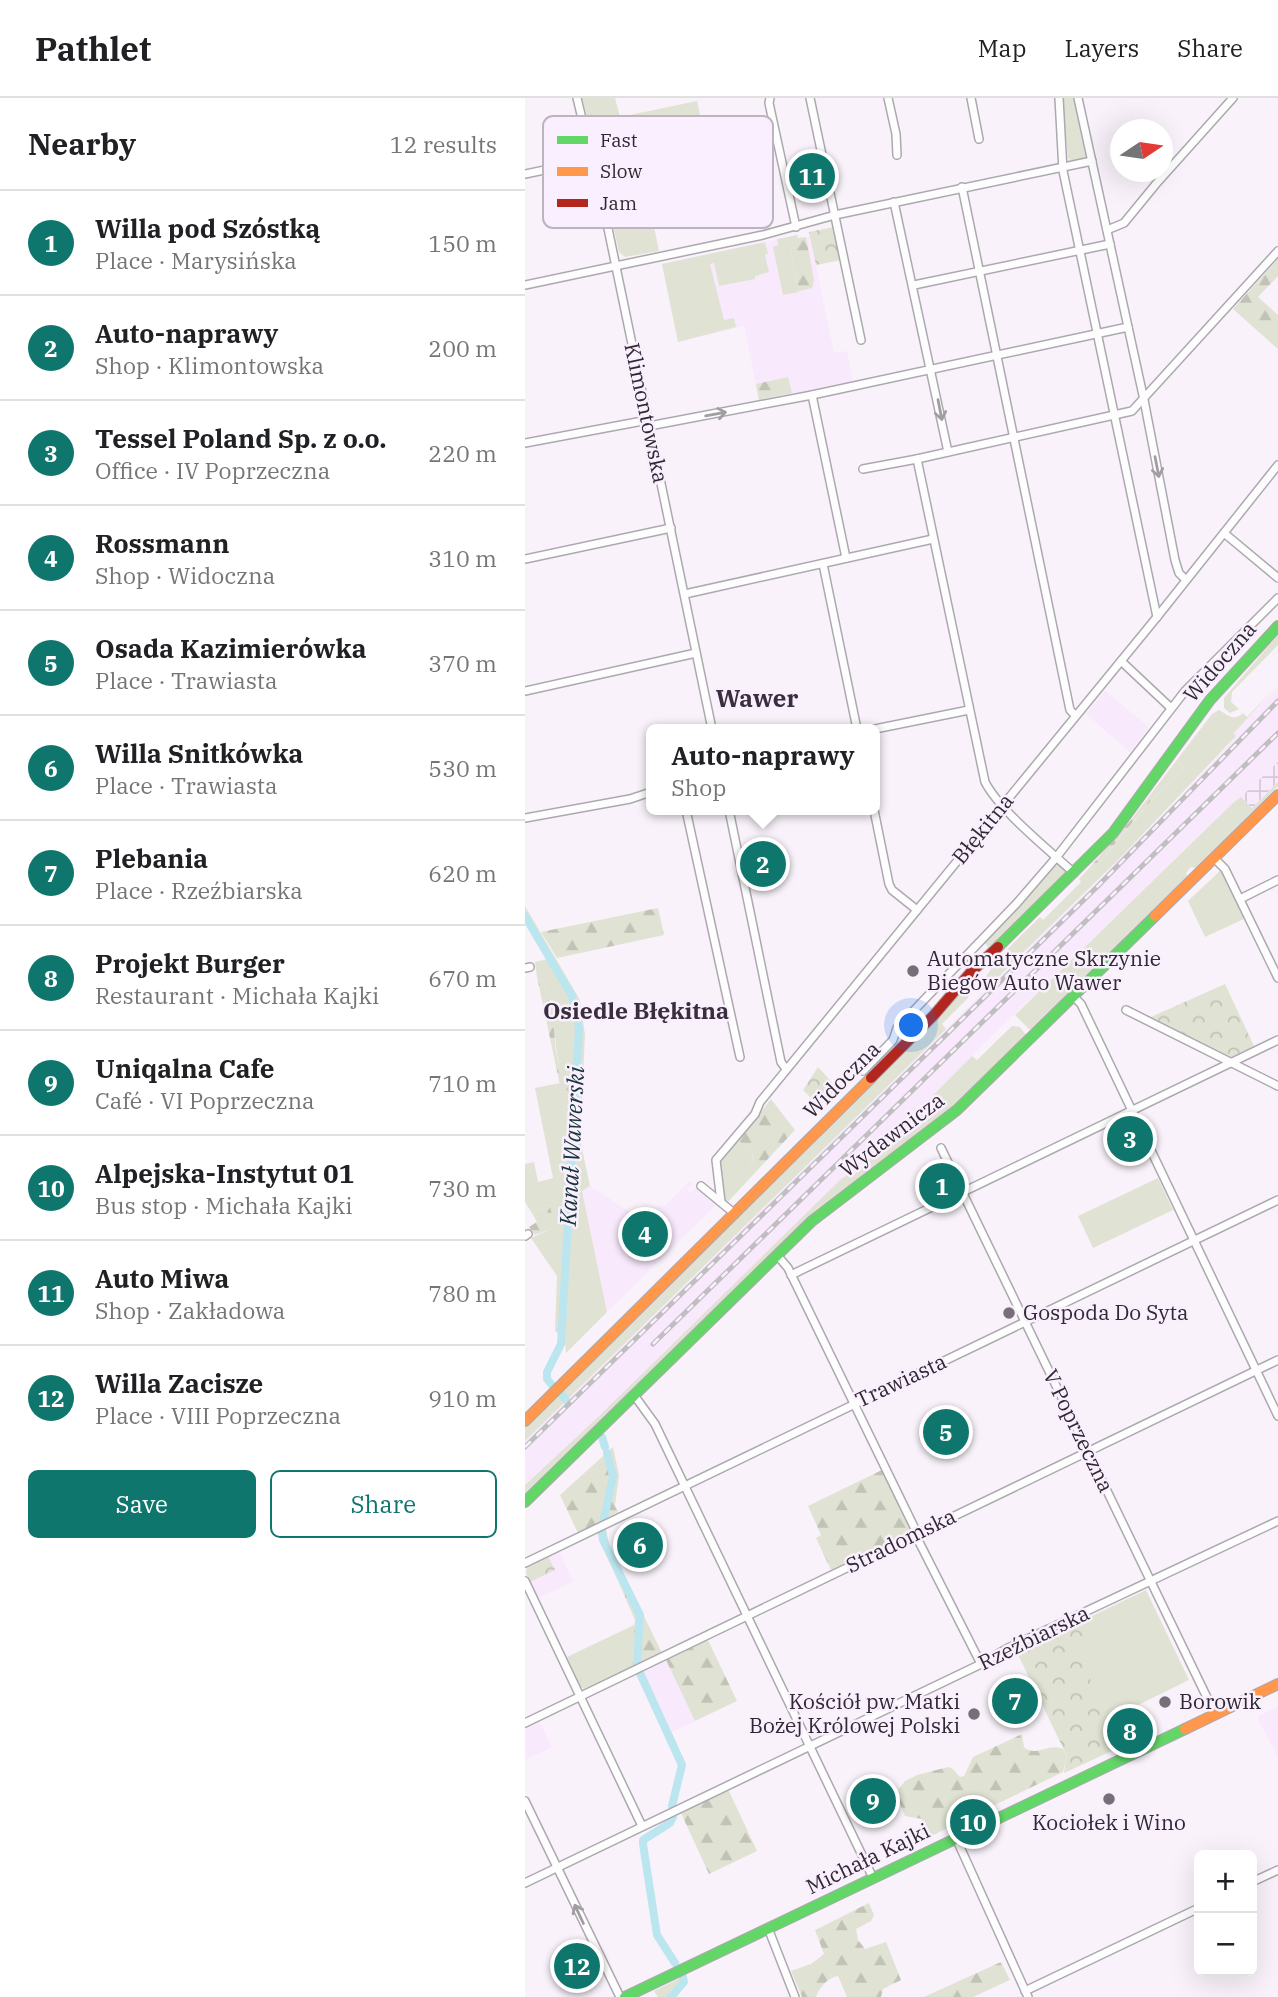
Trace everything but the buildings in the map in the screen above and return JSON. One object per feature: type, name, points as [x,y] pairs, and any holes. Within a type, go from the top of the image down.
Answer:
[{"type":"main road","name":"Widoczna","points":[[525,1421],[934,1015],[971,972],[1025,923],[1113,833],[1221,687],[1278,625]]},
{"type":"main road","name":"Wydawnicza","points":[[525,1502],[824,1211],[957,1110],[1278,795]]},
{"type":"main road","name":"Michała Kajki","points":[[625,1997],[1278,1684]]},
{"type":"street","name":"Klimontowska","points":[[577,98],[581,116]]},
{"type":"street","points":[[770,98],[772,116]]},
{"type":"street","points":[[810,98],[861,340]]},
{"type":"street","points":[[888,98],[897,155]]},
{"type":"street","points":[[971,98],[979,139]]},
{"type":"street","points":[[1059,98],[1063,167],[1157,617]]},
{"type":"street","points":[[1077,98],[1144,400],[1175,560],[1179,573],[1186,580]]},
{"type":"street","points":[[1107,230],[1124,223],[1233,98]]},
{"type":"street","points":[[773,121],[796,227]]},
{"type":"street","points":[[525,285],[1092,160]]},
{"type":"street","points":[[525,174],[543,170]]},
{"type":"street","points":[[962,187],[1070,710],[1075,715]]},
{"type":"street","points":[[894,202],[948,452]]},
{"type":"street","name":"Klimontowska","points":[[607,228],[711,724]]},
{"type":"street","points":[[913,285],[1110,244]]},
{"type":"street","points":[[863,469],[1132,411],[1278,251]]},
{"type":"street","points":[[525,443],[812,395],[1128,327]]},
{"type":"street","points":[[812,395],[846,558]]},
{"type":"street","points":[[916,459],[985,782],[1002,805],[1074,873]]},
{"type":"street","name":"Błękitna","points":[[721,1202],[716,1160],[755,1114],[760,1102],[786,1069],[1278,466]]},
{"type":"street","points":[[525,559],[671,528]]},
{"type":"street","points":[[1224,533],[1278,578]]},
{"type":"street","points":[[684,594],[933,539]]},
{"type":"street","points":[[823,564],[856,724]]},
{"type":"street","name":"Widoczna","points":[[863,1070],[893,1040],[897,1028],[1017,903],[1171,708],[1278,598]]},
{"type":"street","points":[[525,691],[696,653]]},
{"type":"street","points":[[1121,661],[1171,708]]},
{"type":"street","points":[[880,728],[968,710]]},
{"type":"street","points":[[525,818],[646,794]]},
{"type":"street","points":[[687,815],[740,1057]]},
{"type":"street","points":[[730,815],[781,1062],[786,1069]]},
{"type":"street","points":[[875,815],[889,884],[892,890],[917,910]]},
{"type":"street","points":[[1214,858],[1225,869],[1278,978]]},
{"type":"street","points":[[1240,899],[1278,880]]},
{"type":"street","points":[[1073,996],[1081,1004],[1278,1416]]},
{"type":"street","points":[[1126,1010],[1278,1086]]},
{"type":"street","points":[[791,1275],[1278,1040]]},
{"type":"street","name":"V Poprzeczna","points":[[941,1148],[1215,1714]]},
{"type":"street","points":[[701,1186],[735,1214]]},
{"type":"street","name":"Trawiasta","points":[[525,1563],[1278,1200]]},
{"type":"street","points":[[777,1255],[791,1275],[855,1403],[981,1664]]},
{"type":"street","name":"Stradomska","points":[[525,1723],[1278,1360]]},
{"type":"street","points":[[634,1395],[655,1424],[873,1878]]},
{"type":"street","name":"Rzeźbiarska","points":[[525,1883],[981,1664],[1006,1649],[1278,1521]]},
{"type":"street","points":[[525,1581],[642,1826]]},
{"type":"street","points":[[525,1801],[620,1997]]},
{"type":"street","points":[[956,1838],[1026,1994],[1194,1910]]},
{"type":"street","points":[[1257,1880],[1278,1870]]},
{"type":"street","points":[[768,1928],[795,1997]]},
{"type":"shaded area","points":[[809,232],[841,260],[816,265],[834,353],[847,351],[853,381],[759,400],[744,326],[678,342],[662,264],[797,235],[798,238],[810,236]]},
{"type":"shaded area","points":[[1278,687],[1278,762],[1013,1015],[851,1178],[847,1175],[841,1179],[525,1485],[525,1441],[1098,880],[1236,737],[1234,733]]},
{"type":"shaded area","points":[[1105,691],[1149,727],[1130,752],[1086,714]]},
{"type":"shaded area","points":[[1278,762],[1278,782],[1252,808],[1241,797]]},
{"type":"shaded area","points":[[689,1181],[692,1184],[687,1189],[690,1193],[696,1188],[716,1205],[607,1312],[582,1191],[590,1186],[630,1212],[666,1205]]},
{"type":"shaded area","points":[[559,1551],[573,1582],[538,1598],[526,1573],[527,1566]]},
{"type":"shaded area","points":[[666,1660],[695,1721],[672,1732],[643,1671]]},
{"type":"shaded area","points":[[1278,1707],[1278,1758],[1257,1717]]},
{"type":"shaded area","points":[[539,1721],[552,1747],[525,1760],[525,1728]]},
{"type":"green space","points":[[582,98],[615,98],[620,116],[587,116]]},
{"type":"green space","points":[[1062,98],[1074,98],[1086,157],[1073,162],[1068,158]]},
{"type":"green space","points":[[697,101],[700,116],[625,116]]},
{"type":"green space","points":[[834,227],[841,260],[816,265],[809,232]]},
{"type":"green space","points":[[614,228],[654,228],[659,251],[625,257],[619,252]]},
{"type":"green space","points":[[797,235],[798,238],[806,237],[814,280],[812,288],[799,291],[788,237]]},
{"type":"green space","points":[[788,237],[799,292],[783,295],[773,247],[778,245],[777,239]]},
{"type":"green space","points":[[765,242],[769,272],[755,276],[755,279],[719,286],[714,263],[710,264],[724,320],[734,318],[736,327],[678,342],[662,264]]},
{"type":"green space","points":[[1278,259],[1278,276],[1258,297],[1278,315],[1278,349],[1233,309]]},
{"type":"green space","points":[[788,377],[792,393],[759,400],[756,384]]},
{"type":"green space","points":[[1278,635],[1278,645],[1232,692],[1231,702],[1239,709],[1230,713],[1224,708],[1224,698]]},
{"type":"green space","points":[[1278,685],[1234,733],[1236,736],[1123,855],[988,987],[983,983],[1008,948],[1040,917],[1043,920],[1081,882],[1079,879],[1090,867],[1093,870],[1147,806],[1182,770],[1181,764],[1176,761],[1212,714],[1219,710],[1231,717],[1243,713],[1247,717]]},
{"type":"green space","points":[[1176,761],[1181,764],[1182,770],[1147,806],[1093,870],[1090,867],[1131,820]]},
{"type":"green space","points":[[1278,782],[1278,786],[1195,868],[1191,867],[1186,873],[1187,876],[1030,1030],[1015,1015],[1233,803],[1241,797],[1252,808]]},
{"type":"green space","points":[[1058,865],[1065,870],[1065,875],[1017,925],[989,948],[984,942],[1053,867]]},
{"type":"green space","points":[[1222,869],[1246,918],[1205,937],[1188,901]]},
{"type":"green space","points":[[525,906],[580,1000],[585,1035],[580,1139],[590,1186],[582,1191],[607,1312],[566,1353],[565,1340],[555,1331],[557,1276],[531,1238],[555,1227],[549,1204],[532,1213],[525,1202],[525,1164],[534,1162],[538,1182],[553,1178],[535,1088],[560,1083],[567,1118],[571,1117],[565,1075],[560,1069],[557,1055],[554,1027],[563,1024],[563,1020],[553,1017],[543,979],[537,977],[535,962],[548,959],[525,920]]},
{"type":"green space","points":[[658,908],[664,935],[557,958],[541,932]]},
{"type":"green space","points":[[537,977],[543,979],[553,1016],[563,1019],[564,1024],[554,1028],[559,1064],[572,1080],[571,1117],[567,1118]]},
{"type":"green space","points":[[1225,984],[1254,1046],[1231,1057],[1151,1017]]},
{"type":"green space","points":[[965,986],[970,990],[968,998],[942,1024],[946,1029],[525,1441],[525,1428],[807,1150]]},
{"type":"green space","points":[[1012,1026],[1020,1027],[1026,1035],[939,1119],[816,1210],[525,1493],[525,1485],[841,1179],[847,1175],[851,1178],[972,1056],[977,1060]]},
{"type":"green space","points":[[818,1067],[837,1088],[819,1106],[803,1090]]},
{"type":"green space","points":[[771,1099],[795,1130],[751,1177],[748,1170],[753,1162],[752,1150],[738,1141]]},
{"type":"green space","points":[[738,1141],[752,1150],[753,1162],[748,1170],[751,1177],[727,1203],[724,1200],[718,1163]]},
{"type":"green space","points":[[1158,1178],[1173,1210],[1093,1248],[1078,1216]]},
{"type":"green space","points":[[549,1204],[556,1227],[535,1235],[529,1227],[537,1222],[532,1213]]},
{"type":"green space","points":[[613,1447],[619,1475],[615,1505],[618,1512],[578,1533],[560,1495]]},
{"type":"green space","points":[[884,1469],[911,1531],[831,1570],[816,1538],[821,1535],[808,1506]]},
{"type":"green space","points":[[606,1529],[609,1545],[662,1653],[633,1667],[635,1620],[597,1533]]},
{"type":"green space","points":[[548,1556],[555,1570],[530,1582],[526,1573],[527,1566]]},
{"type":"green space","points":[[1146,1590],[1189,1680],[1118,1715],[1111,1721],[1122,1746],[1064,1773],[1067,1756],[1017,1652]]},
{"type":"green space","points":[[1080,1621],[1086,1634],[1072,1641],[1122,1746],[1064,1773],[1067,1756],[1017,1652]]},
{"type":"green space","points":[[636,1624],[633,1667],[584,1689],[580,1686],[567,1657]]},
{"type":"green space","points":[[708,1640],[737,1701],[695,1721],[666,1660]]},
{"type":"green space","points":[[643,1671],[684,1760],[676,1804],[670,1807],[679,1765],[636,1674]]},
{"type":"green space","points":[[1022,1734],[1024,1747],[1029,1750],[1038,1751],[1052,1747],[1063,1749],[1067,1756],[1063,1772],[929,1837],[922,1819],[905,1816],[898,1790],[905,1781],[948,1767],[960,1777],[964,1776],[973,1757]]},
{"type":"green space","points":[[728,1789],[757,1851],[709,1874],[681,1813]]},
{"type":"green space","points":[[869,1903],[874,1915],[871,1921],[856,1929],[858,1940],[865,1949],[886,1942],[901,1980],[883,1989],[881,1997],[847,1997],[838,1976],[824,1984],[816,1997],[802,1997],[791,1971],[811,1964],[824,1954],[815,1930]]},
{"type":"green space","points":[[1001,1962],[1010,1980],[973,1997],[924,1997]]},
{"type":"green space","points":[[686,1975],[685,1984],[675,1997],[658,1997],[654,1991]]},
{"type":"waterway","name":"Kanał Wawerski","points":[[525,916],[572,996],[579,1028],[561,1344],[547,1372],[547,1379],[553,1386]]},
{"type":"waterway","name":"Kanał Wawerski","points":[[561,1394],[567,1401]]},
{"type":"waterway","name":"Kanał Wawerski","points":[[602,1437],[605,1447]]},
{"type":"waterway","name":"Kanał Wawerski","points":[[604,1519],[613,1476],[607,1453]]},
{"type":"waterway","name":"Kanał Wawerski","points":[[602,1531],[603,1540],[640,1615],[637,1663]]},
{"type":"waterway","name":"Kanał Wawerski","points":[[640,1673],[682,1765],[672,1806]]},
{"type":"waterway","name":"Kanał Wawerski","points":[[673,1817],[670,1823],[643,1840],[643,1844],[657,1935],[675,1963]]},
{"type":"waterway","name":"Kanał Wawerski","points":[[671,1997],[684,1982],[683,1977]]},
{"type":"railway","points":[[525,1447],[1097,887],[1278,701]]},
{"type":"railway","points":[[653,1344],[1278,733]]},
{"type":"traffic: fast","points":[[998,947],[1113,833],[1210,700],[1278,626]]},
{"type":"traffic: fast","points":[[525,1502],[812,1221],[957,1110],[1155,916]]},
{"type":"traffic: fast","points":[[625,1997],[1185,1729]]},
{"type":"traffic: slow","points":[[1155,916],[1278,795]]},
{"type":"traffic: slow","points":[[525,1421],[871,1078]]},
{"type":"traffic: slow","points":[[1185,1729],[1278,1684]]},
{"type":"traffic: jam","points":[[871,1078],[998,947]]},
{"type":"place","name":"Auto Miwa","points":[[812,176]]},
{"type":"place","name":"Auto-naprawy","points":[[763,864]]},
{"type":"place","name":"Automatyczne Skrzynie Biegów Auto Wawer","points":[[913,971]]},
{"type":"place","name":"Tessel Poland Sp. z o.o.","points":[[1130,1139]]},
{"type":"place","name":"Willa pod Szóstką","points":[[942,1186]]},
{"type":"place","name":"Rossmann","points":[[645,1234]]},
{"type":"place","name":"Gospoda Do Syta","points":[[1009,1313]]},
{"type":"place","name":"Osada Kazimierówka","points":[[946,1432]]},
{"type":"place","name":"Willa Snitkówka","points":[[640,1545]]},
{"type":"place","name":"Plebania","points":[[1015,1701]]},
{"type":"place","name":"Borowik","points":[[1165,1702]]},
{"type":"place","name":"Kościół pw. Matki Bożej Królowej Polski","points":[[974,1714]]},
{"type":"place","name":"Projekt Burger","points":[[1130,1731]]},
{"type":"place","name":"Kociołek i Wino","points":[[1109,1799]]},
{"type":"place","name":"Uniqalna Cafe","points":[[873,1801]]},
{"type":"place","name":"Alpejska-Instytut 01","points":[[973,1822]]},
{"type":"place","name":"Willa Zacisze","points":[[577,1966]]},
{"type":"district","name":"Wawer","points":[[757,699]]},
{"type":"district","name":"Osiedle Błękitna","points":[[636,1011]]}]
